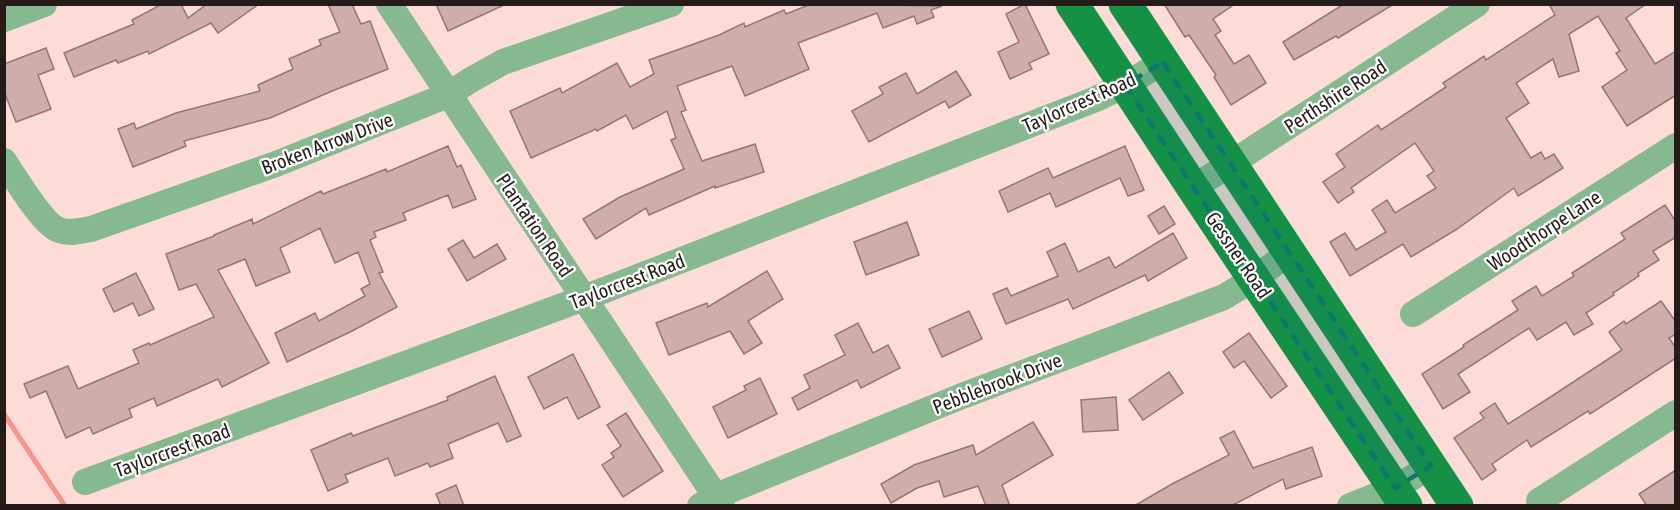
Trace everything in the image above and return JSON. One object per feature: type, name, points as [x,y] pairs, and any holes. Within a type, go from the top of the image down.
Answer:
[{"type":"main road","name":"Gessner Road","points":[[1072,4],[1401,497]]},
{"type":"main road","points":[[1125,4],[1457,506]]},
{"type":"street","points":[[4,20],[44,4]]},
{"type":"street","name":"Plantation Road","points":[[388,4],[584,298],[713,502]]},
{"type":"street","name":"Broken Arrow Drive","points":[[4,160],[44,218],[57,230],[76,232],[91,229],[276,164],[448,95],[503,62],[671,4]]},
{"type":"street","name":"Perthshire Road","points":[[1193,188],[1477,4]]},
{"type":"street","name":"Taylorcrest Road","points":[[85,482],[584,298],[1096,99],[1125,85],[1162,62]]},
{"type":"street","name":"Woodthorpe Lane","points":[[1413,314],[1676,147]]},
{"type":"street","name":"Pebblebrook Drive","points":[[713,502],[962,396],[1224,297],[1289,254]]},
{"type":"street","points":[[1539,501],[1676,414]]},
{"type":"street","points":[[1350,506],[1401,497],[1431,466]]},
{"type":"highlighted area","points":[[1163,62],[1431,466],[1395,488],[1125,85]]},
{"type":"building","points":[[162,4],[181,4],[188,18],[207,4],[259,4],[218,33],[211,23],[149,54],[148,51],[118,63],[116,60],[74,77],[64,53],[134,24],[132,20]]},
{"type":"building","points":[[328,4],[352,4],[361,24],[370,21],[388,69],[270,118],[184,141],[186,146],[133,167],[118,129],[134,123],[136,129],[176,113],[260,91],[258,85],[293,69],[289,59],[321,45],[319,40],[340,32]]},
{"type":"building","points":[[436,4],[506,4],[448,31]]},
{"type":"building","points":[[811,4],[942,6],[931,10],[934,17],[917,24],[914,16],[883,28],[877,13],[798,43],[809,69],[745,96],[732,66],[677,86],[686,110],[681,112],[702,161],[755,144],[764,172],[715,188],[715,186],[649,215],[646,208],[596,239],[583,219],[620,197],[684,169],[671,140],[676,138],[667,111],[633,129],[626,115],[597,131],[596,129],[531,158],[510,111],[560,88],[562,93],[617,63],[630,87],[654,74],[649,60],[719,35],[744,23],[745,27],[784,10],[786,14]]},
{"type":"building","points":[[1025,4],[1049,54],[1029,63],[1032,69],[1010,79],[998,52],[1019,42],[1006,14]]},
{"type":"building","points":[[1164,4],[1235,4],[1213,19],[1221,31],[1215,35],[1234,64],[1249,55],[1266,83],[1231,105],[1214,77],[1216,75],[1189,35],[1185,37]]},
{"type":"building","points":[[1344,4],[1394,4],[1338,38],[1336,36],[1294,60],[1283,42]]},
{"type":"building","points":[[1549,4],[1646,4],[1626,18],[1655,64],[1676,51],[1676,95],[1627,126],[1602,87],[1627,70],[1616,53],[1620,51],[1598,16],[1569,34],[1579,71],[1559,77],[1553,59],[1516,83],[1529,103],[1506,118],[1531,158],[1541,152],[1545,159],[1554,154],[1563,168],[1518,196],[1514,188],[1457,229],[1411,257],[1403,244],[1350,276],[1330,242],[1345,233],[1356,250],[1386,232],[1372,210],[1387,200],[1395,213],[1436,188],[1427,176],[1434,171],[1415,143],[1351,188],[1354,192],[1338,203],[1323,182],[1345,167],[1336,154],[1378,125],[1381,130],[1446,87],[1443,83],[1484,56],[1486,60],[1555,15]]},
{"type":"building","points":[[46,48],[54,69],[38,75],[51,109],[16,122],[4,91],[4,64]]},
{"type":"building","points":[[956,71],[971,95],[949,108],[945,101],[869,142],[852,111],[883,94],[879,87],[906,73],[917,94]]},
{"type":"building","points":[[448,146],[457,167],[461,165],[476,199],[453,208],[448,195],[403,213],[406,220],[374,232],[376,237],[370,240],[383,272],[379,273],[397,307],[287,362],[275,333],[315,313],[319,321],[365,296],[361,289],[370,284],[358,252],[335,263],[320,228],[280,248],[290,272],[256,286],[245,259],[218,270],[269,363],[222,387],[218,379],[157,406],[154,398],[129,409],[132,417],[93,434],[90,427],[66,438],[46,391],[30,398],[24,384],[68,366],[78,389],[139,363],[133,350],[214,317],[196,284],[179,290],[166,254],[252,219],[253,224],[321,191],[323,194],[386,169],[387,172]]},
{"type":"building","points":[[1125,146],[1144,190],[1128,196],[1120,178],[1056,207],[1050,193],[1008,212],[999,191],[1048,168],[1053,178]]},
{"type":"building","points":[[1665,205],[1676,222],[1676,237],[1653,251],[1659,260],[1638,273],[1639,276],[1613,293],[1614,295],[1586,313],[1593,324],[1574,335],[1566,322],[1537,340],[1529,328],[1458,374],[1470,392],[1443,409],[1422,374],[1518,310],[1512,301],[1536,286],[1542,296],[1574,276],[1572,273],[1625,239],[1621,233]]},
{"type":"building","points":[[1164,206],[1175,224],[1159,234],[1148,216]]},
{"type":"building","points":[[907,222],[919,255],[866,275],[854,242]]},
{"type":"building","points":[[1173,233],[1187,258],[1148,281],[1145,275],[1073,309],[1068,299],[1006,324],[993,294],[1007,288],[1011,296],[1058,276],[1047,252],[1065,243],[1078,272],[1109,257],[1115,268]]},
{"type":"building","points":[[463,240],[474,258],[497,244],[506,259],[467,281],[448,249]]},
{"type":"building","points":[[767,271],[783,299],[748,321],[762,343],[744,354],[730,331],[669,355],[656,323],[707,303],[708,307]]},
{"type":"building","points":[[136,273],[154,309],[139,316],[133,303],[114,312],[103,289]]},
{"type":"building","points":[[1661,301],[1676,322],[1676,334],[1669,338],[1676,348],[1676,358],[1590,414],[1588,411],[1531,447],[1527,440],[1492,464],[1496,470],[1482,480],[1454,438],[1484,418],[1480,413],[1495,403],[1508,424],[1622,350],[1609,332],[1624,321],[1626,324]]},
{"type":"building","points":[[969,311],[982,339],[942,357],[929,329]]},
{"type":"building","points":[[858,323],[873,353],[888,345],[900,368],[861,388],[857,380],[798,410],[792,398],[810,388],[804,375],[845,355],[835,335]]},
{"type":"building","points":[[1249,333],[1287,386],[1271,398],[1244,361],[1234,368],[1223,352]]},
{"type":"building","points":[[573,354],[600,407],[578,419],[567,397],[544,409],[528,377]]},
{"type":"building","points":[[1169,372],[1183,393],[1143,420],[1129,400]]},
{"type":"building","points":[[495,376],[521,436],[507,442],[498,423],[448,444],[453,458],[430,467],[428,463],[395,476],[388,458],[345,475],[348,482],[328,491],[311,450],[351,433],[353,436],[448,400],[447,397]]},
{"type":"building","points":[[760,378],[777,414],[728,438],[713,407],[746,390],[744,386]]},
{"type":"building","points":[[1116,397],[1118,430],[1083,432],[1081,400]]},
{"type":"building","points":[[626,413],[663,471],[623,497],[602,465],[614,457],[611,453],[621,446],[607,425]]},
{"type":"building","points":[[1033,422],[1053,455],[1002,485],[1010,506],[986,506],[978,486],[944,497],[939,481],[917,488],[891,503],[881,484],[914,465],[973,445],[976,455]]},
{"type":"building","points":[[1234,431],[1253,468],[1312,447],[1322,476],[1286,489],[1283,479],[1231,506],[1134,506],[1229,455],[1220,438]]},
{"type":"building","points":[[1676,470],[1676,506],[1647,506],[1639,494]]},
{"type":"building","points":[[456,485],[464,506],[441,506],[436,494]]},
{"type":"waterway","points":[[4,414],[65,506]]}]
